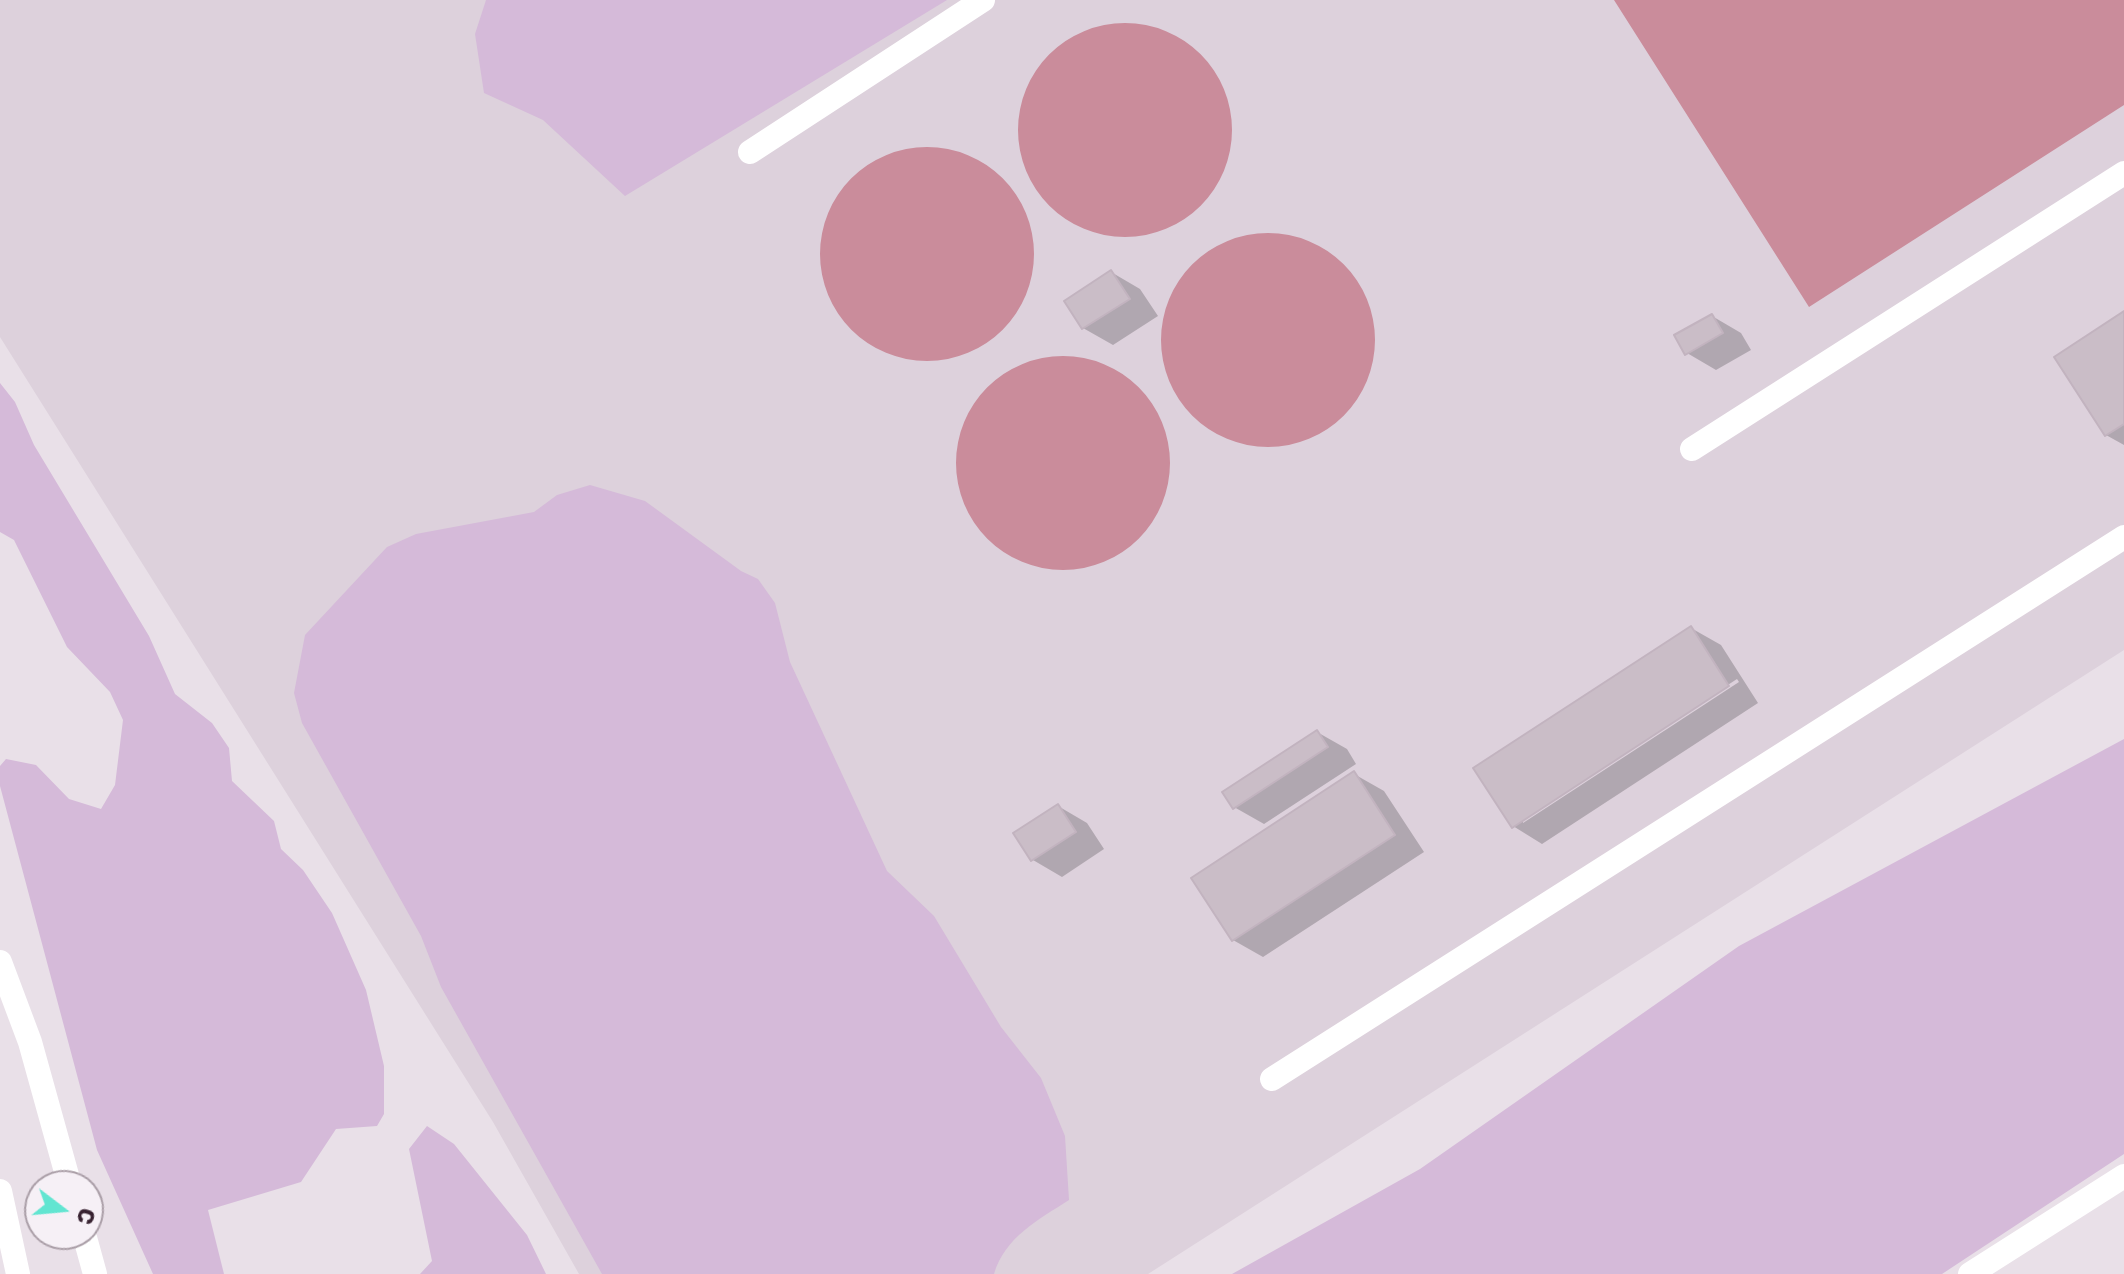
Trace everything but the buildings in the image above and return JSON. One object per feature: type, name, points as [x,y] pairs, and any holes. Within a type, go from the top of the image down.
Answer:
[{"type":"street","points":[[750,152],[983,0]]},
{"type":"street","points":[[1692,449],[2124,173]]},
{"type":"street","points":[[1272,1079],[2124,537]]},
{"type":"street","points":[[0,962],[30,1042],[66,1170]]},
{"type":"street","points":[[1970,1274],[2124,1176]]},
{"type":"street","points":[[0,1191],[18,1274]]},
{"type":"street","points":[[88,1250],[95,1274]]},
{"type":"shaded area","points":[[0,0],[2124,0],[2124,650],[1148,1274],[579,1274],[493,1122],[0,337]]},
{"type":"shaded area","points":[[486,0],[947,0],[625,196],[543,120],[484,93],[475,34]]},
{"type":"shaded area","points":[[1614,0],[2124,0],[2124,105],[1809,307]]},
{"type":"shaded area","points":[[1125,23],[1146,25],[1166,32],[1184,41],[1200,55],[1214,71],[1223,89],[1230,109],[1230,151],[1223,171],[1214,189],[1200,205],[1184,219],[1166,228],[1146,235],[1125,237],[1104,235],[1084,228],[1066,219],[1050,205],[1036,189],[1027,171],[1020,151],[1018,130],[1020,109],[1027,89],[1036,71],[1050,55],[1066,41],[1084,32],[1104,25]]},
{"type":"shaded area","points":[[927,147],[948,149],[968,156],[986,165],[1002,179],[1016,195],[1025,213],[1032,233],[1032,275],[1025,295],[1016,313],[1002,329],[986,343],[968,352],[948,359],[927,361],[906,359],[886,352],[868,343],[852,329],[838,313],[829,295],[822,275],[820,254],[822,233],[829,213],[838,195],[852,179],[868,165],[886,156],[906,149]]},
{"type":"shaded area","points":[[1268,233],[1309,242],[1327,251],[1343,265],[1357,281],[1366,299],[1375,340],[1366,381],[1357,399],[1343,415],[1327,429],[1309,438],[1268,447],[1227,438],[1209,429],[1193,415],[1179,399],[1170,381],[1161,340],[1170,299],[1179,281],[1193,265],[1209,251],[1227,242]]},
{"type":"shaded area","points":[[1063,356],[1084,358],[1104,365],[1122,374],[1138,388],[1152,404],[1161,422],[1168,442],[1168,484],[1161,504],[1152,522],[1138,538],[1122,552],[1104,561],[1084,568],[1063,570],[1042,568],[1022,561],[1004,552],[988,538],[974,522],[965,504],[958,484],[956,463],[958,442],[965,422],[974,404],[988,388],[1004,374],[1022,365],[1042,358]]},
{"type":"shaded area","points":[[0,383],[15,402],[34,445],[149,636],[175,694],[212,723],[229,748],[232,781],[274,821],[281,849],[303,870],[332,913],[366,990],[384,1066],[384,1114],[377,1126],[336,1129],[301,1182],[208,1210],[224,1274],[153,1274],[97,1150],[0,786],[0,766],[6,759],[36,765],[69,799],[101,809],[115,785],[123,720],[110,692],[67,647],[14,540],[0,532]]},
{"type":"shaded area","points":[[590,485],[645,501],[741,571],[758,579],[775,603],[790,662],[887,871],[934,916],[1001,1027],[1041,1078],[1065,1136],[1069,1200],[1014,1240],[994,1274],[602,1274],[441,987],[421,936],[302,723],[294,693],[305,635],[387,547],[416,534],[534,512],[557,495]]},
{"type":"shaded area","points":[[2124,739],[2124,1154],[1942,1274],[1232,1274],[1420,1169],[1739,946]]},
{"type":"shaded area","points":[[427,1126],[454,1144],[527,1235],[546,1274],[420,1274],[432,1261],[409,1149]]}]
